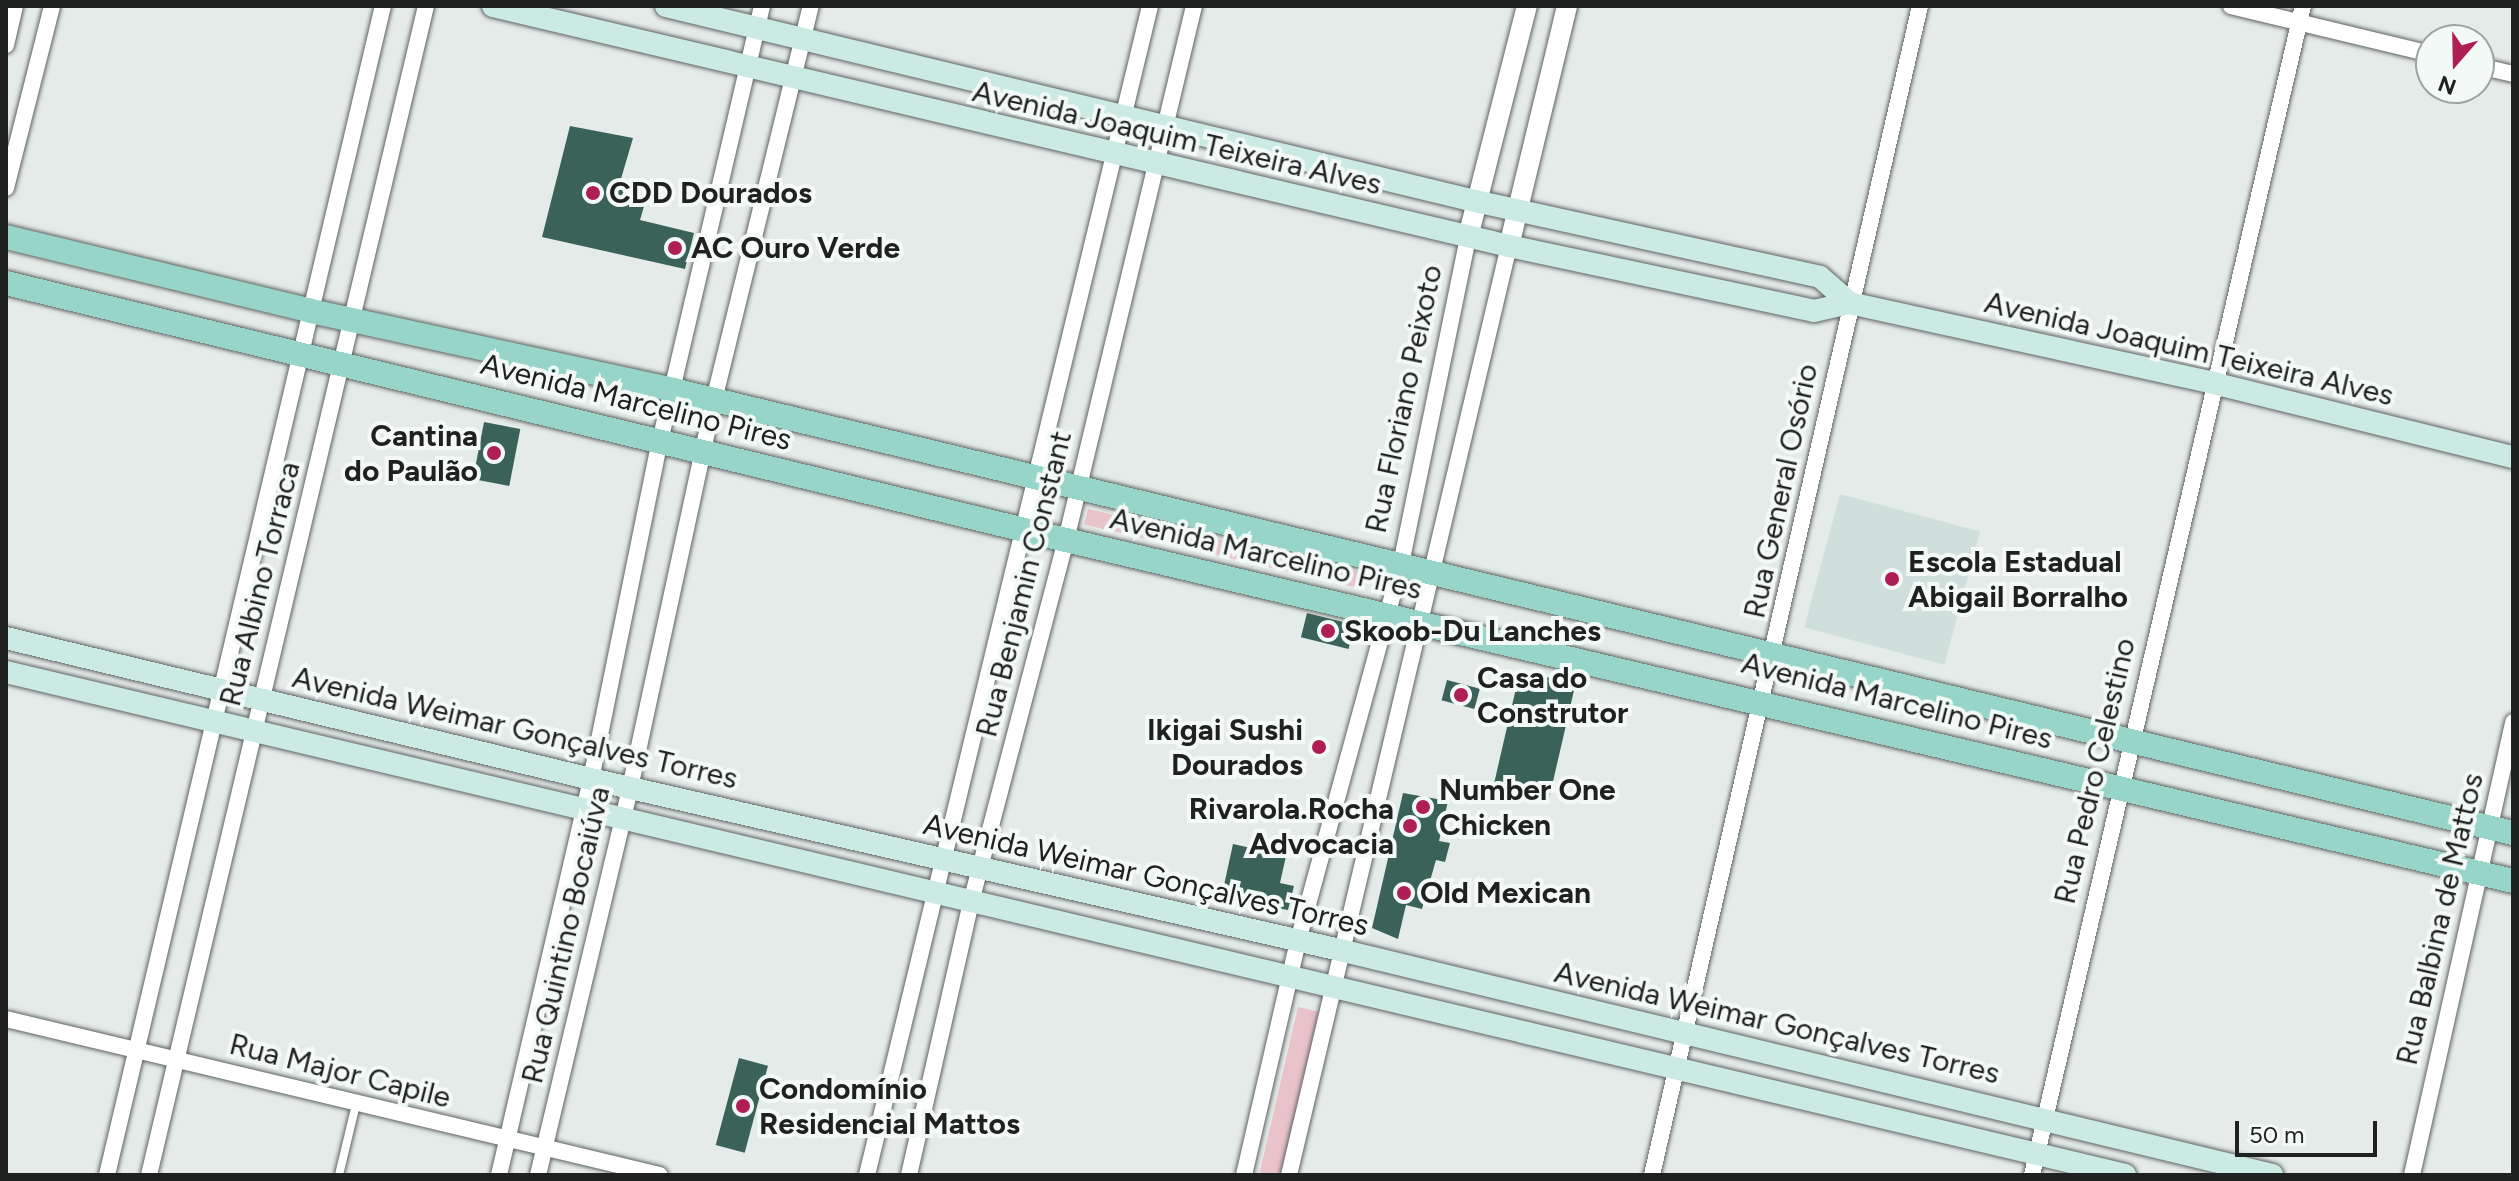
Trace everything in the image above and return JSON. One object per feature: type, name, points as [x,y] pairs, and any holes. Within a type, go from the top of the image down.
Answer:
[{"type":"main road","name":"Avenida Joaquim Teixeira Alves","points":[[493,6],[749,70],[1468,237],[1814,311],[1850,303],[2217,384],[2513,457]]},
{"type":"main road","name":"Avenida Joaquim Teixeira Alves","points":[[666,6],[759,17],[803,39],[1475,201],[1820,277],[1850,303]]},
{"type":"main road","name":"Avenida Marcelino Pires","points":[[6,237],[311,311],[673,390],[1077,490],[1401,564],[2513,833]]},
{"type":"main road","name":"Avenida Marcelino Pires","points":[[6,283],[1066,540],[1763,701],[2513,881]]},
{"type":"main road","name":"Avenida Weimar Gonçalves Torres","points":[[6,638],[591,779],[1340,950],[2272,1175]]},
{"type":"main road","name":"Avenida Weimar Gonçalves Torres","points":[[6,672],[971,902],[1333,983],[1676,1068],[2034,1164],[2125,1175]]},
{"type":"street","points":[[6,45],[15,6]]},
{"type":"street","points":[[6,188],[52,6]]},
{"type":"street","name":"Rua Albino Torraca","points":[[107,1175],[383,6]]},
{"type":"street","name":"Rua Albino Torraca","points":[[149,1175],[426,6]]},
{"type":"street","name":"Rua Quintino Bocaiúva","points":[[538,1175],[623,819],[714,400],[811,6]]},
{"type":"street","name":"Rua Benjamin Constant","points":[[867,1175],[934,893],[1027,530],[1150,6]]},
{"type":"street","name":"Rua Benjamin Constant","points":[[909,1175],[971,902],[1066,540],[1194,6]]},
{"type":"street","name":"Rua Floriano Peixoto","points":[[1244,1175],[1298,941],[1401,564],[1475,201],[1527,6]]},
{"type":"street","points":[[1289,1175],[1340,950],[1435,573],[1567,6]]},
{"type":"street","name":"Rua General Osório","points":[[1652,1175],[1774,654],[1850,303],[1920,6]]},
{"type":"street","points":[[2231,6],[2302,14],[2415,49]]},
{"type":"street","name":"Rua Pedro Celestino","points":[[2034,1164],[2121,788],[2129,739],[2217,384],[2302,14]]},
{"type":"street","name":"Rua Quintino Bocaiúva","points":[[499,1175],[584,811],[660,441],[759,17]]},
{"type":"street","name":"Rua Balbina de Mattos","points":[[2412,1175],[2513,722]]},
{"type":"street","name":"Rua Major Capile","points":[[6,1019],[660,1175]]},
{"type":"lane","points":[[339,1175],[356,1104]]},
{"type":"shaded area","name":"Escola Estadual Abigail Borralho","points":[[1840,494],[1980,532],[1944,665],[1804,627]]},
{"type":"shaded area","points":[[1088,509],[1360,572],[1356,587],[1084,525]]},
{"type":"shaded area","points":[[1298,1007],[1319,1012],[1282,1175],[1259,1175]]},
{"type":"building","name":"CDD Dourados","points":[[570,126],[633,138],[618,189],[647,196],[640,220],[694,233],[685,269],[542,237]]},
{"type":"building","name":"Cantina do Paulão","points":[[484,422],[520,429],[509,486],[473,479]]},
{"type":"building","name":"Skoob-Du Lanches","points":[[1307,613],[1355,625],[1348,649],[1301,637]]},
{"type":"building","points":[[1520,671],[1576,684],[1549,801],[1493,788]]},
{"type":"building","name":"Casa do Construtor","points":[[1447,680],[1480,689],[1474,709],[1442,700]]},
{"type":"building","points":[[1403,793],[1448,801],[1439,841],[1450,843],[1445,862],[1436,860],[1422,909],[1406,905],[1398,939],[1372,928]]},
{"type":"building","points":[[1233,844],[1286,856],[1280,883],[1294,886],[1288,910],[1221,899]]},
{"type":"building","name":"Condomínio Residencial Mattos","points":[[739,1058],[768,1066],[745,1153],[716,1145]]},
{"type":"place","name":"CDD Dourados","points":[[593,193]]},
{"type":"place","name":"AC Ouro Verde","points":[[675,248]]},
{"type":"place","name":"Cantina do Paulão","points":[[494,453]]},
{"type":"place","name":"Escola Estadual Abigail Borralho","points":[[1892,579]]},
{"type":"place","name":"Skoob-Du Lanches","points":[[1328,631]]},
{"type":"place","name":"Casa do Construtor","points":[[1461,695]]},
{"type":"place","name":"Ikigai Sushi Dourados","points":[[1319,747]]},
{"type":"place","name":"Number One Chicken","points":[[1423,807]]},
{"type":"place","name":"Rivarola.Rocha Advocacia","points":[[1410,826]]},
{"type":"place","name":"Old Mexican","points":[[1404,893]]},
{"type":"place","name":"Condomínio Residencial Mattos","points":[[743,1106]]}]
